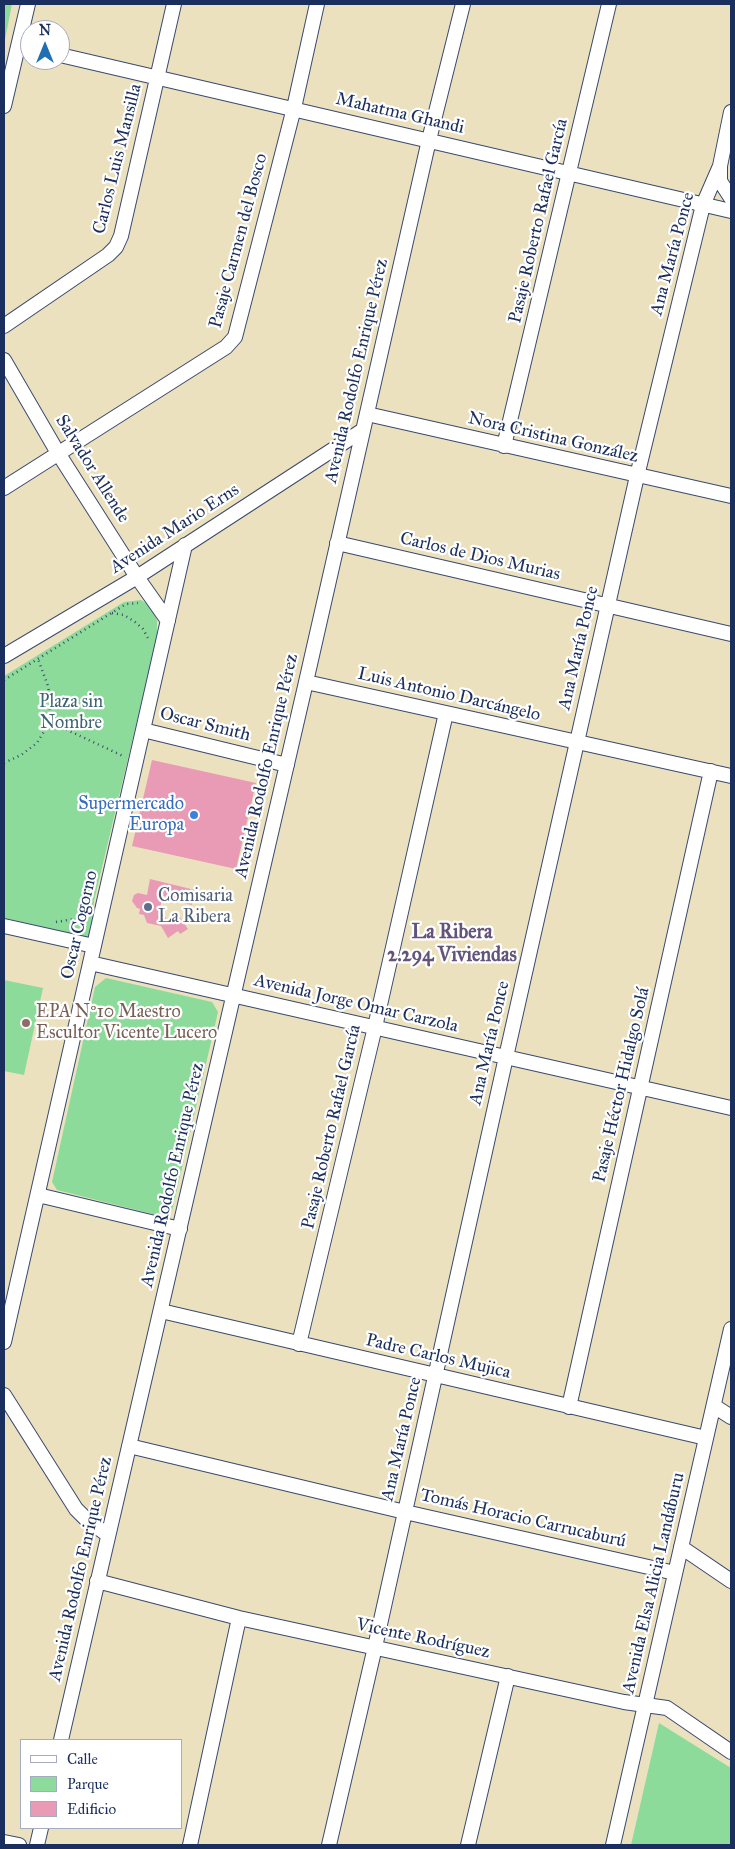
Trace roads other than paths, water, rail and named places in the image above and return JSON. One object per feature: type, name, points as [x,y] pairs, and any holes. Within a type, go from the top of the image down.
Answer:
[{"type":"street","points":[[27,20],[28,4]]},
{"type":"street","name":"Carlos Luis Mansilla","points":[[4,326],[108,255],[116,247],[121,236],[174,4]]},
{"type":"street","name":"Pasaje Carmen del Bosco","points":[[4,488],[226,347],[235,338],[294,108],[317,4]]},
{"type":"street","name":"Avenida Rodolfo Enrique Pérez","points":[[61,1739],[287,765],[429,140],[463,4]]},
{"type":"street","name":"Pasaje Roberto Rafael García","points":[[504,446],[609,4]]},
{"type":"street","name":"Mahatma Ghandi","points":[[70,57],[731,211]]},
{"type":"street","points":[[4,106],[20,59]]},
{"type":"street","points":[[731,112],[720,166],[720,181],[731,198]]},
{"type":"street","name":"Ana María Ponce","points":[[329,1845],[637,476],[703,205],[720,166]]},
{"type":"street","name":"Salvador Allende","points":[[4,360],[58,453],[137,577],[168,621]]},
{"type":"street","name":"Nora Cristina González","points":[[367,414],[731,496]]},
{"type":"street","name":"Avenida Mario Erns","points":[[4,656],[137,577],[363,430]]},
{"type":"street","name":"Carlos de Dios Murias","points":[[337,543],[731,634]]},
{"type":"street","name":"Oscar Cogorno","points":[[4,1342],[7,1315],[38,1195],[185,546]]},
{"type":"street","name":"Luis Antonio Darcángelo","points":[[306,682],[731,776]]},
{"type":"street","name":"Pasaje Roberto Rafael García","points":[[299,1344],[375,1027],[446,713]]},
{"type":"street","name":"Oscar Smith","points":[[143,730],[287,765]]},
{"type":"street","name":"Pasaje Héctor Hidalgo Solá","points":[[569,1407],[712,771]]},
{"type":"street","points":[[4,926],[94,946]]},
{"type":"street","name":"Avenida Jorge Omar Carzola","points":[[90,963],[731,1108]]},
{"type":"street","points":[[38,1195],[180,1229]]},
{"type":"street","name":"Padre Carlos Mujica","points":[[161,1311],[706,1438]]},
{"type":"street","name":"Avenida Elsa Alicia Landáburu","points":[[614,1845],[731,1329]]},
{"type":"street","points":[[4,1395],[76,1509],[87,1520],[108,1535]]},
{"type":"street","points":[[714,1406],[731,1417]]},
{"type":"street","name":"Tomás Horacio Carrucaburú","points":[[129,1446],[405,1512],[676,1573]]},
{"type":"street","points":[[681,1547],[731,1581]]},
{"type":"street","name":"Vicente Rodríguez","points":[[97,1582],[239,1618],[624,1702],[667,1708],[731,1752]]},
{"type":"street","points":[[190,1845],[239,1618]]},
{"type":"street","points":[[468,1845],[508,1676]]},
{"type":"street","points":[[37,1845],[41,1829]]},
{"type":"street","points":[[4,1842],[18,1845]]},
{"type":"place","name":"Supermercado Europa","points":[[194,815]]},
{"type":"place","name":"Comisaria La Ribera","points":[[148,907]]},
{"type":"place","name":"EPA Nº10 Maestro Escultor Vicente Lucero","points":[[26,1023]]},
{"type":"district","name":"La Ribera 2.294 Viviendas","points":[[452,944]]},
{"type":"park label","name":"Plaza sin Nombre","points":[[71,713]]}]
